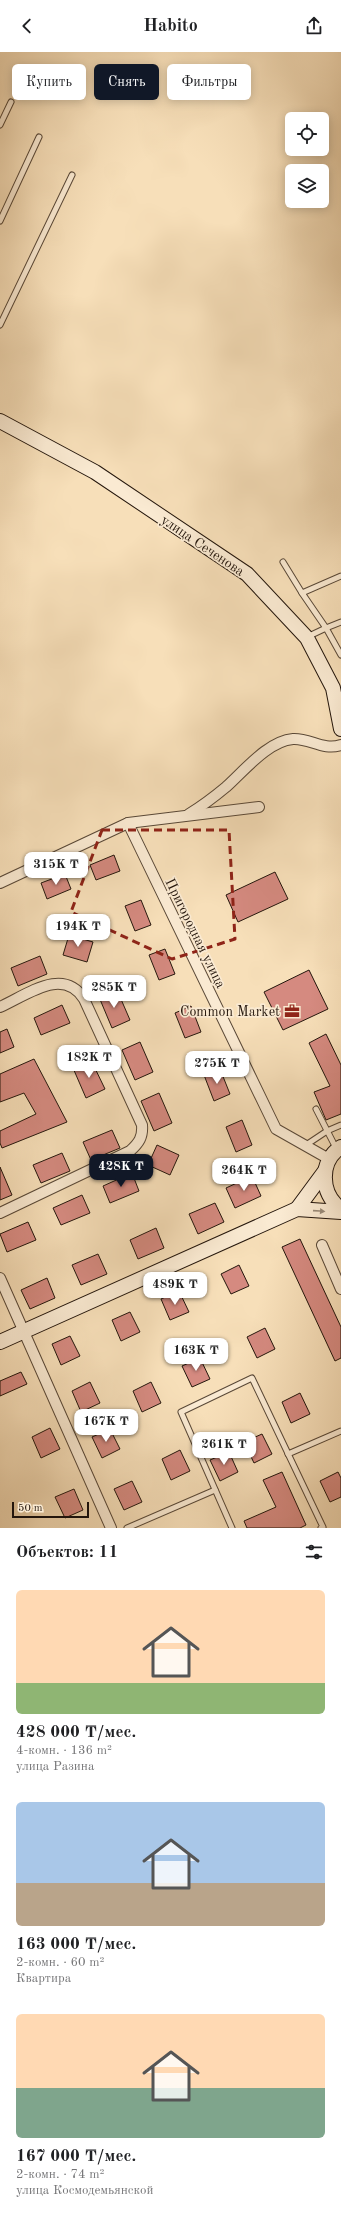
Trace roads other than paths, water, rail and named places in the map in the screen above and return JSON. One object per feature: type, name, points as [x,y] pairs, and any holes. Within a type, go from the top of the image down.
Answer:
[{"type":"street","name":"улица Сеченова","points":[[0,421],[95,472],[247,574],[307,638],[333,688],[341,729]]},
{"type":"street","points":[[186,817],[203,805],[253,761],[275,745],[293,739],[333,748],[341,745]]},
{"type":"street","points":[[0,883],[128,823],[259,807]]},
{"type":"street","name":"Пригородная улица","points":[[128,823],[276,1129],[333,1157]]},
{"type":"street","points":[[0,1007],[54,982],[64,983],[74,987],[84,999],[142,1125],[143,1132],[137,1145],[130,1151],[0,1213]]},
{"type":"street","points":[[333,1157],[325,1184],[329,1196],[341,1209]]},
{"type":"street","points":[[297,1209],[333,1157]]},
{"type":"street","points":[[0,1342],[297,1209],[341,1212]]},
{"type":"street","points":[[322,1245],[341,1289]]},
{"type":"street","points":[[0,1278],[112,1528]]},
{"type":"lane","points":[[0,126],[11,102]]},
{"type":"lane","points":[[0,221],[39,137]]},
{"type":"lane","points":[[0,325],[72,175]]},
{"type":"lane","points":[[283,562],[326,628],[341,657]]},
{"type":"lane","points":[[302,593],[341,576]]},
{"type":"lane","points":[[307,638],[341,622]]},
{"type":"lane","points":[[316,1109],[327,1131],[333,1157]]},
{"type":"lane","points":[[306,1145],[327,1131],[341,1125]]},
{"type":"lane","points":[[232,1528],[181,1412],[252,1378],[323,1527],[321,1528]]},
{"type":"lane","points":[[288,1454],[341,1432]]},
{"type":"lane","points":[[127,1528],[215,1490]]},
{"type":"place","name":"Common Market","points":[[292,1011]]}]
